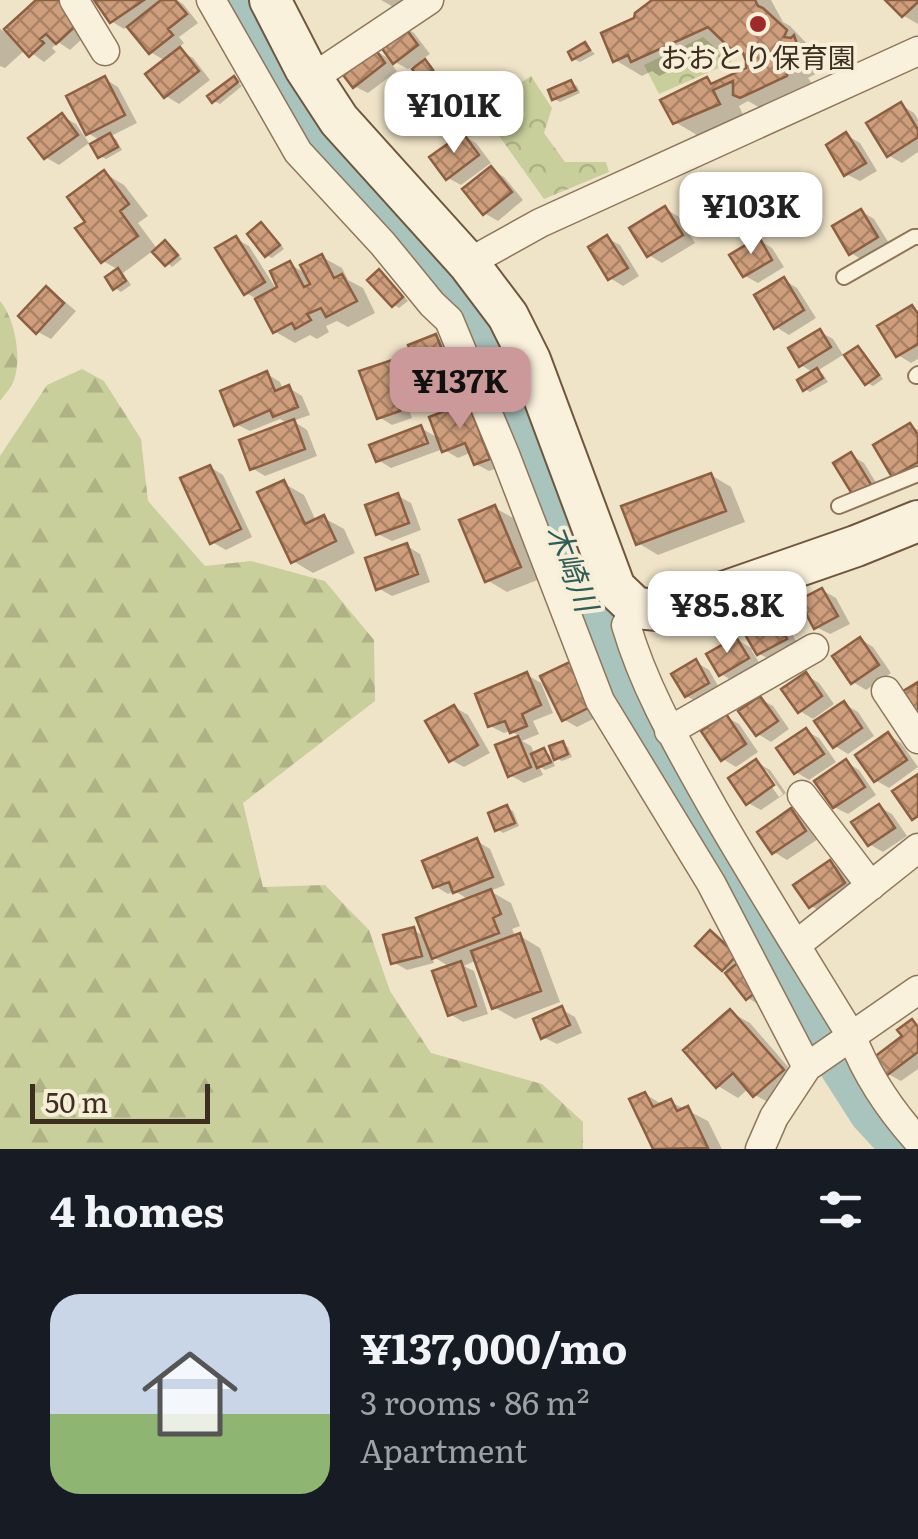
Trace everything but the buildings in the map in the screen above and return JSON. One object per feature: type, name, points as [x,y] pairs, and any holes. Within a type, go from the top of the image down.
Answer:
[{"type":"street","points":[[74,0],[105,51]]},
{"type":"street","points":[[212,0],[298,152],[449,320],[600,700],[711,882],[808,1067]]},
{"type":"street","points":[[270,0],[311,79],[339,120],[468,263],[508,316],[530,360],[615,588],[636,608],[670,612],[918,522]]},
{"type":"street","points":[[311,79],[430,0]]},
{"type":"street","points":[[468,263],[540,222],[918,51]]},
{"type":"street","points":[[636,608],[626,625],[638,665],[669,731],[852,1036],[860,1058],[894,1114],[918,1141]]},
{"type":"street","points":[[669,731],[814,648]]},
{"type":"street","points":[[886,691],[918,739]]},
{"type":"street","points":[[802,795],[870,886]]},
{"type":"street","points":[[796,945],[918,848]]},
{"type":"street","points":[[760,1149],[774,1116],[808,1067],[918,990]]},
{"type":"lane","points":[[844,278],[918,237]]},
{"type":"lane","points":[[839,506],[918,474]]},
{"type":"green space","points":[[703,37],[732,62],[659,94],[644,65]]},
{"type":"green space","points":[[531,76],[552,108],[544,133],[565,162],[606,162],[609,172],[544,199],[480,109]]},
{"type":"green space","points":[[0,301],[13,328],[17,360],[13,383],[0,401]]},
{"type":"green space","points":[[82,369],[104,381],[141,439],[148,501],[205,566],[251,561],[325,581],[374,640],[375,701],[243,803],[263,887],[325,885],[369,930],[390,991],[431,1053],[542,1084],[583,1122],[583,1149],[0,1149],[0,456],[47,385]]},
{"type":"waterway","name":"木崎川","points":[[234,0],[288,102],[364,209],[389,224],[468,312],[504,385],[592,615],[655,754],[824,1041],[870,1113],[903,1149]]},
{"type":"place","name":"おおとり保育園","points":[[758,24]]}]
